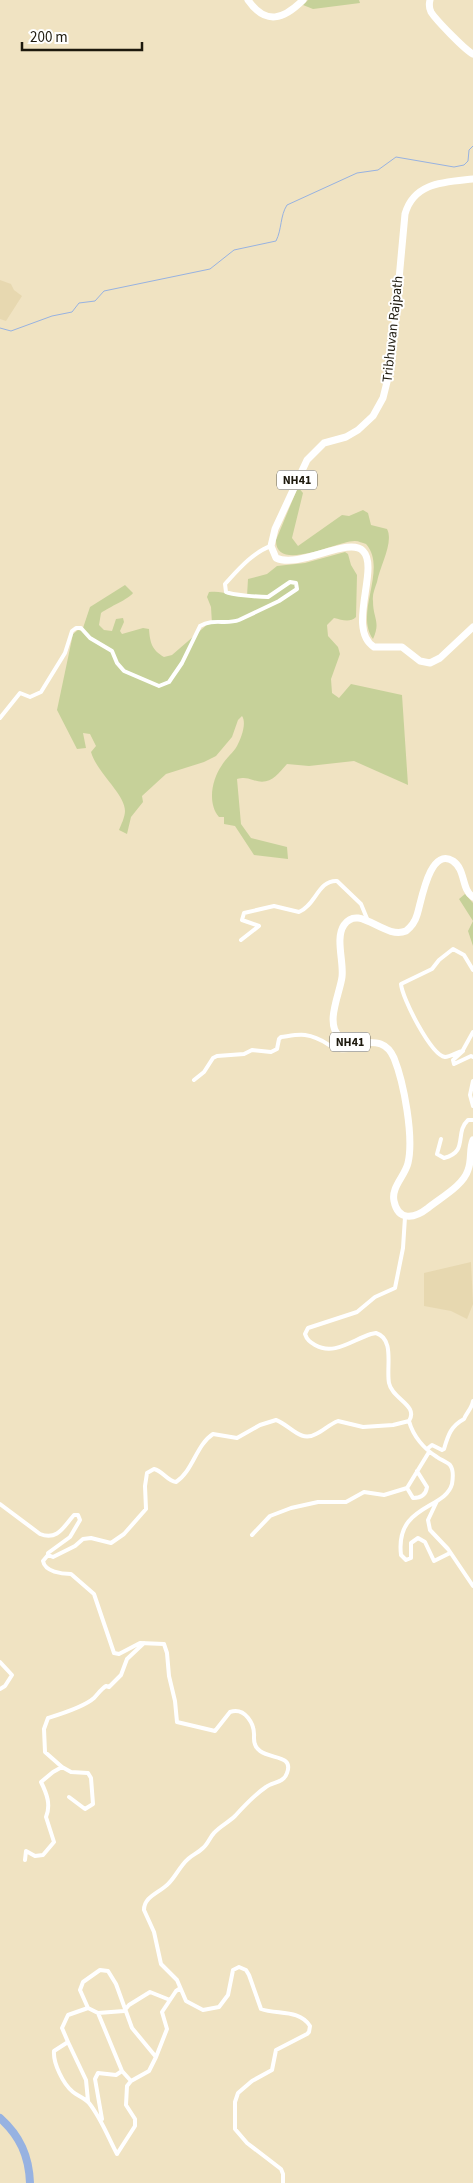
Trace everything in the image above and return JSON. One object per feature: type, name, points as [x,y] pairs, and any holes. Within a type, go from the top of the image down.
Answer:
[{"type":"highway","points":[[248,0],[260,12],[278,16],[291,12],[303,0]]},
{"type":"highway","points":[[430,0],[433,14],[466,50],[473,54]]},
{"type":"highway","name":"Tribhuvan Rajpath","points":[[271,546],[275,529],[310,456],[324,443],[346,437],[358,430],[373,416],[383,398],[391,366],[405,214],[410,201],[419,191],[432,184],[473,179]]},
{"type":"highway","points":[[271,546],[276,558],[289,561],[346,548],[356,547],[362,550],[366,557],[367,567],[363,629],[366,639],[374,647],[400,647],[420,662],[430,663],[440,658],[471,629]]},
{"type":"highway","points":[[368,921],[392,933],[400,933],[408,929],[418,913],[429,874],[437,864],[446,859],[451,860],[458,866],[464,878],[466,890],[473,897]]},
{"type":"highway","name":"NH41","points":[[368,921],[353,918],[347,922],[342,930],[342,971],[333,1022],[336,1032],[344,1040],[384,1045],[392,1056],[409,1122],[409,1160],[393,1196],[396,1208],[405,1217]]},
{"type":"highway","points":[[405,1217],[422,1213],[464,1178],[468,1169],[473,1140]]},
{"type":"street","points":[[0,718],[20,693],[30,697],[41,692],[65,653],[72,631],[76,628],[81,628],[90,638],[112,650],[117,663],[124,671],[160,686],[165,685],[182,663],[200,626],[210,621],[234,622],[273,604],[297,589],[296,583],[290,582],[268,597],[233,595],[226,592],[225,584],[236,572],[260,552],[271,546]]},
{"type":"street","points":[[241,940],[259,926],[242,920],[244,913],[274,906],[299,912],[313,901],[324,883],[331,880],[337,880],[358,900],[368,921]]},
{"type":"street","points":[[463,1050],[446,1057],[439,1055],[417,1023],[402,991],[401,984],[432,969],[439,960],[454,948],[464,955],[473,970]]},
{"type":"street","points":[[473,1032],[463,1050],[453,1060],[454,1064],[471,1056],[473,1057]]},
{"type":"street","points":[[194,1080],[204,1072],[213,1058],[222,1055],[244,1054],[252,1050],[271,1052],[277,1048],[279,1039],[282,1037],[306,1035],[342,1051],[350,1051],[372,1042]]},
{"type":"street","points":[[473,1081],[470,1096],[473,1106]]},
{"type":"street","points":[[441,1139],[437,1154],[444,1158],[450,1156],[459,1148],[462,1127],[468,1120],[473,1120]]},
{"type":"street","points":[[405,1217],[403,1248],[395,1288],[375,1297],[357,1312],[308,1328],[305,1334],[311,1342],[328,1350],[340,1348],[371,1334],[376,1333],[384,1337],[388,1346],[390,1385],[393,1393],[405,1402],[410,1409],[411,1416],[409,1421],[416,1437],[428,1451],[449,1464],[453,1473],[450,1489],[408,1521],[402,1536],[401,1555],[406,1560],[411,1558],[411,1543],[418,1538],[425,1542],[434,1561],[450,1553]]},
{"type":"street","points":[[252,1535],[270,1516],[291,1508],[318,1502],[346,1502],[364,1492],[384,1495],[407,1488],[432,1445],[442,1450],[444,1449],[448,1434],[455,1424],[464,1419],[466,1412],[472,1407],[473,1401]]},
{"type":"street","points":[[48,1555],[53,1557],[83,1538],[91,1538],[106,1543],[120,1538],[134,1525],[146,1509],[145,1486],[147,1473],[154,1469],[159,1470],[173,1482],[179,1480],[208,1438],[213,1434],[237,1438],[260,1425],[276,1420],[294,1432],[307,1437],[338,1421],[363,1427],[393,1425],[409,1421]]},
{"type":"street","points":[[407,1488],[413,1498],[426,1493],[427,1487],[417,1471]]},
{"type":"street","points":[[438,1498],[428,1520],[428,1527],[450,1553],[473,1586]]},
{"type":"street","points":[[0,1504],[40,1534],[47,1536],[62,1531],[74,1515],[78,1514],[80,1520],[70,1536],[63,1544],[49,1552],[43,1561],[47,1568],[64,1575],[71,1574],[94,1594],[114,1653],[119,1654],[140,1643],[160,1643],[166,1647],[177,1722],[215,1731],[230,1712],[235,1711],[244,1714],[254,1726],[254,1740],[257,1750],[264,1754],[280,1757],[286,1761],[288,1770],[286,1776],[280,1782],[266,1786],[215,1832],[204,1847],[185,1862],[167,1885],[145,1902],[145,1914],[154,1932],[161,1964],[177,1980],[179,1989],[186,2001],[203,2010],[215,2009],[222,2004],[228,1995],[233,1970],[239,1967],[243,1968],[249,1975],[261,2009],[291,2014],[306,2020],[310,2026],[309,2032],[276,2050],[273,2057],[272,2070],[241,2089],[235,2102],[235,2129],[247,2144],[281,2169],[283,2174],[282,2183]]},
{"type":"street","points":[[69,1797],[85,1809],[93,1804],[91,1778],[88,1773],[71,1772],[62,1767],[45,1752],[44,1729],[48,1718],[83,1705],[94,1698],[101,1689],[106,1686],[109,1687],[121,1675],[127,1659],[144,1643]]},
{"type":"street","points":[[0,1662],[12,1675],[11,1679],[0,1689]]},
{"type":"street","points":[[25,1860],[26,1851],[35,1856],[43,1855],[54,1842],[46,1818],[49,1810],[42,1782],[62,1767]]},
{"type":"street","points":[[156,2057],[132,2028],[124,2011],[116,1984],[108,1972],[100,1970],[83,1982],[80,1990],[88,2008],[98,2013],[124,2011],[150,1992],[170,2000]]},
{"type":"street","points":[[68,2042],[54,2050],[55,2060],[71,2091],[88,2102],[102,2124],[117,2154],[135,2126],[135,2119],[126,2105],[127,2086],[131,2081],[149,2071],[166,2029],[162,2012],[179,1989]]},
{"type":"street","points":[[88,2008],[68,2015],[64,2019],[63,2032],[86,2080],[88,2102]]},
{"type":"street","points":[[98,2013],[122,2071],[131,2081]]},
{"type":"street","points":[[102,2124],[99,2092],[95,2079],[98,2073],[116,2075],[122,2071]]},
{"type":"shaded area","points":[[0,280],[11,284],[14,290],[22,296],[6,321],[0,319]]},
{"type":"shaded area","points":[[471,1262],[473,1304],[467,1319],[451,1311],[424,1306],[424,1273]]},
{"type":"green space","points":[[308,0],[359,0],[360,3],[313,9],[303,5]]},
{"type":"green space","points":[[298,487],[303,493],[292,538],[298,546],[342,515],[349,516],[363,510],[368,513],[371,525],[387,529],[389,534],[388,547],[373,596],[373,607],[377,624],[373,639],[368,628],[367,617],[374,566],[372,554],[366,544],[356,541],[347,542],[297,555],[286,554],[278,550],[276,540]]},
{"type":"green space","points":[[345,552],[348,554],[351,565],[357,575],[356,617],[349,620],[334,618],[327,625],[328,636],[338,647],[340,654],[331,679],[332,693],[339,698],[351,684],[402,695],[408,785],[354,761],[309,766],[287,764],[273,778],[264,782],[245,778],[237,779],[241,824],[251,838],[287,847],[288,859],[254,855],[235,826],[224,824],[224,817],[219,817],[215,811],[212,798],[213,784],[216,777],[224,762],[239,743],[242,735],[244,723],[242,716],[238,720],[232,737],[216,756],[204,762],[166,774],[142,796],[143,802],[131,817],[127,834],[119,830],[125,813],[124,804],[94,760],[91,752],[96,746],[90,734],[83,733],[86,748],[77,749],[57,710],[73,634],[78,630],[82,631],[90,607],[125,585],[133,593],[101,613],[99,625],[104,630],[112,631],[116,619],[123,618],[124,622],[120,631],[122,634],[143,628],[149,629],[152,646],[164,657],[172,655],[209,623],[212,624],[211,607],[207,597],[209,592],[247,596],[248,579],[267,574],[277,566],[305,563]]},
{"type":"green space","points":[[465,894],[473,903],[473,921],[459,899]]},
{"type":"green space","points":[[473,921],[473,946],[468,931]]},
{"type":"waterway","points":[[0,328],[11,331],[52,316],[72,312],[79,303],[95,301],[104,291],[210,269],[234,250],[276,241],[287,205],[357,173],[378,170],[396,157],[454,167],[464,165],[468,161],[469,150],[473,146]]},
{"type":"waterway","points":[[0,2118],[13,2132],[22,2147],[28,2164],[30,2183]]}]
